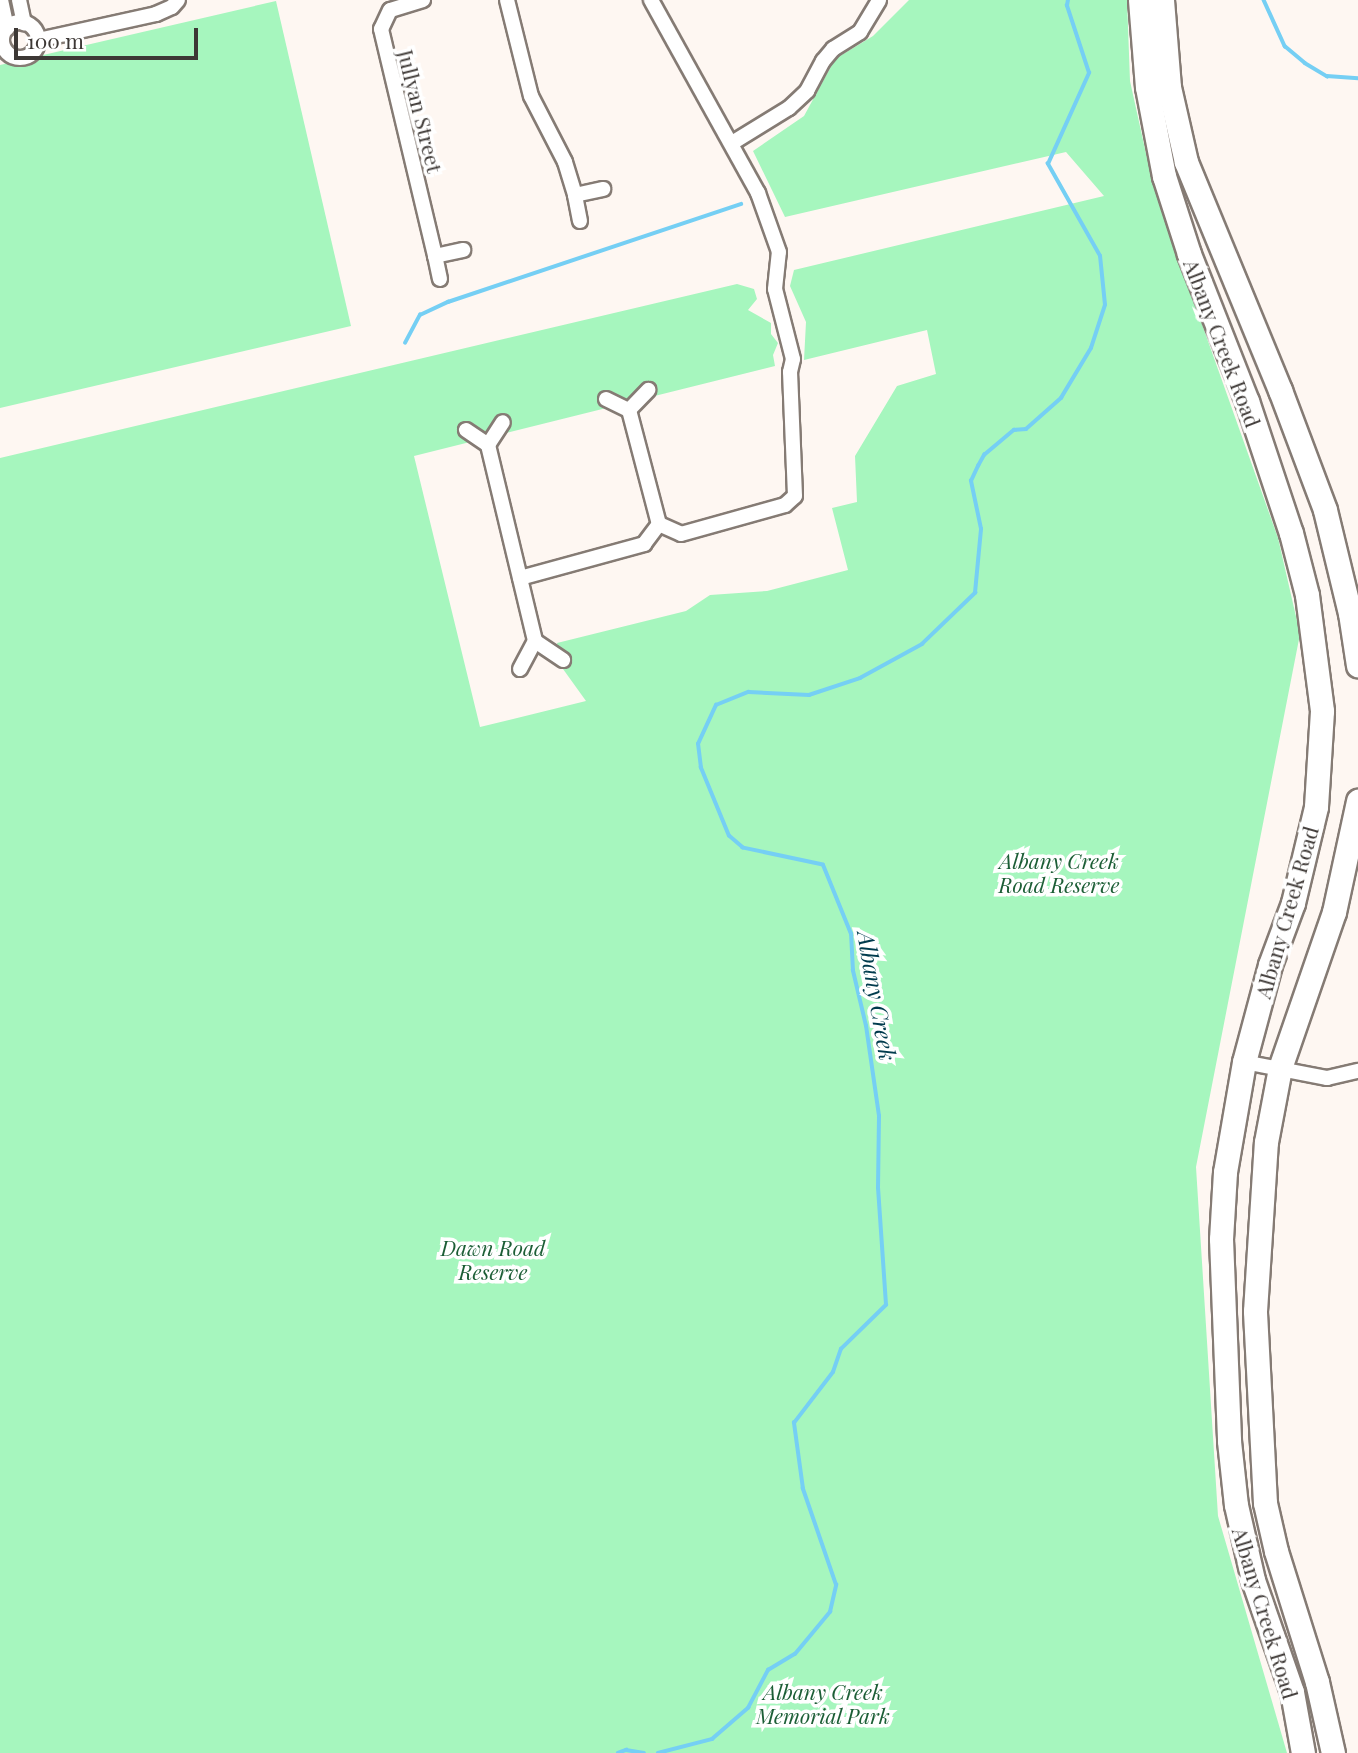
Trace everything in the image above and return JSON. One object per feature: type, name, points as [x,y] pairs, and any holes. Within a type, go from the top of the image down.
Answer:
[{"type":"main road","name":"Albany Creek Road","points":[[1140,0],[1147,87],[1164,176],[1291,533],[1307,595],[1322,711],[1320,770],[1307,853],[1293,903],[1270,965],[1244,1062],[1225,1172],[1221,1239],[1229,1441],[1242,1543],[1292,1692],[1303,1753]]},
{"type":"main road","name":"Albany Creek Road","points":[[1162,0],[1169,87],[1186,162],[1280,390],[1325,510],[1350,613],[1358,665]]},
{"type":"main road","name":"Albany Creek Road","points":[[1334,1753],[1317,1682],[1276,1550],[1265,1503],[1260,1455],[1256,1267],[1266,1142],[1280,1068],[1334,912],[1358,801]]},
{"type":"street","points":[[1,0],[7,28],[2,48],[21,58],[35,50],[38,40],[34,29],[24,23],[19,0]]},
{"type":"street","points":[[38,40],[156,14],[172,7],[178,0]]},
{"type":"street","name":"Jullyan Street","points":[[423,0],[390,10],[381,29],[440,279]]},
{"type":"street","points":[[507,0],[531,96],[565,162],[580,220]]},
{"type":"street","points":[[651,0],[758,193],[779,252],[775,289],[793,359],[790,372],[795,496],[785,505],[681,534],[659,524]]},
{"type":"street","points":[[732,143],[789,108],[807,91],[823,61],[833,49],[860,32],[879,0]]},
{"type":"street","points":[[7,28],[24,23]]},
{"type":"street","points":[[575,195],[603,189]]},
{"type":"street","points":[[435,256],[463,250]]},
{"type":"street","points":[[629,410],[648,390]]},
{"type":"street","points":[[606,399],[629,410],[659,524]]},
{"type":"street","points":[[488,445],[503,422]]},
{"type":"street","points":[[466,430],[488,445],[536,641],[563,660]]},
{"type":"street","points":[[520,578],[644,544],[659,524]]},
{"type":"street","points":[[520,669],[536,641]]},
{"type":"street","points":[[1244,1062],[1327,1078],[1358,1071]]},
{"type":"green space","name":"Dawn Road Reserve","points":[[909,0],[1127,0],[1130,81],[1147,158],[1187,282],[1278,538],[1300,634],[1196,1167],[1218,1516],[1287,1753],[0,1753],[0,458],[737,284],[754,289],[757,299],[748,310],[771,323],[771,334],[778,343],[773,355],[775,366],[414,456],[480,727],[586,701],[563,669],[557,643],[686,611],[710,595],[767,591],[848,570],[832,508],[857,502],[855,456],[897,386],[936,374],[927,330],[804,360],[806,322],[790,286],[794,270],[1104,196],[1066,152],[785,217],[753,151],[804,116],[835,59],[873,36]]},
{"type":"green space","points":[[276,1],[351,326],[0,408],[0,65]]},
{"type":"waterway","name":"Albany Creek","points":[[658,1753],[712,1739],[748,1708],[768,1670],[795,1654],[830,1612],[836,1585],[803,1489],[794,1423],[833,1372],[841,1349],[886,1305],[878,1188],[879,1116],[866,1026],[853,971],[851,934],[823,865],[743,848],[729,836],[701,768],[698,744],[716,705],[749,692],[809,695],[860,678],[922,644],[975,593],[981,529],[971,481],[984,455],[1014,430],[1026,429],[1061,398],[1091,348],[1105,305],[1100,256],[1048,164],[1089,73],[1067,6],[1068,0]]},
{"type":"waterway","name":"Albany Creek","points":[[1264,0],[1285,46],[1305,63],[1327,76],[1358,78]]},
{"type":"waterway","points":[[405,343],[420,315],[448,302],[741,204]]},
{"type":"waterway","name":"Albany Creek","points":[[618,1753],[626,1750],[644,1753]]},
{"type":"park label","name":"Albany Creek Road Reserve","points":[[1059,872]]},
{"type":"park label","name":"Albany Creek Memorial Park","points":[[823,1703]]}]
